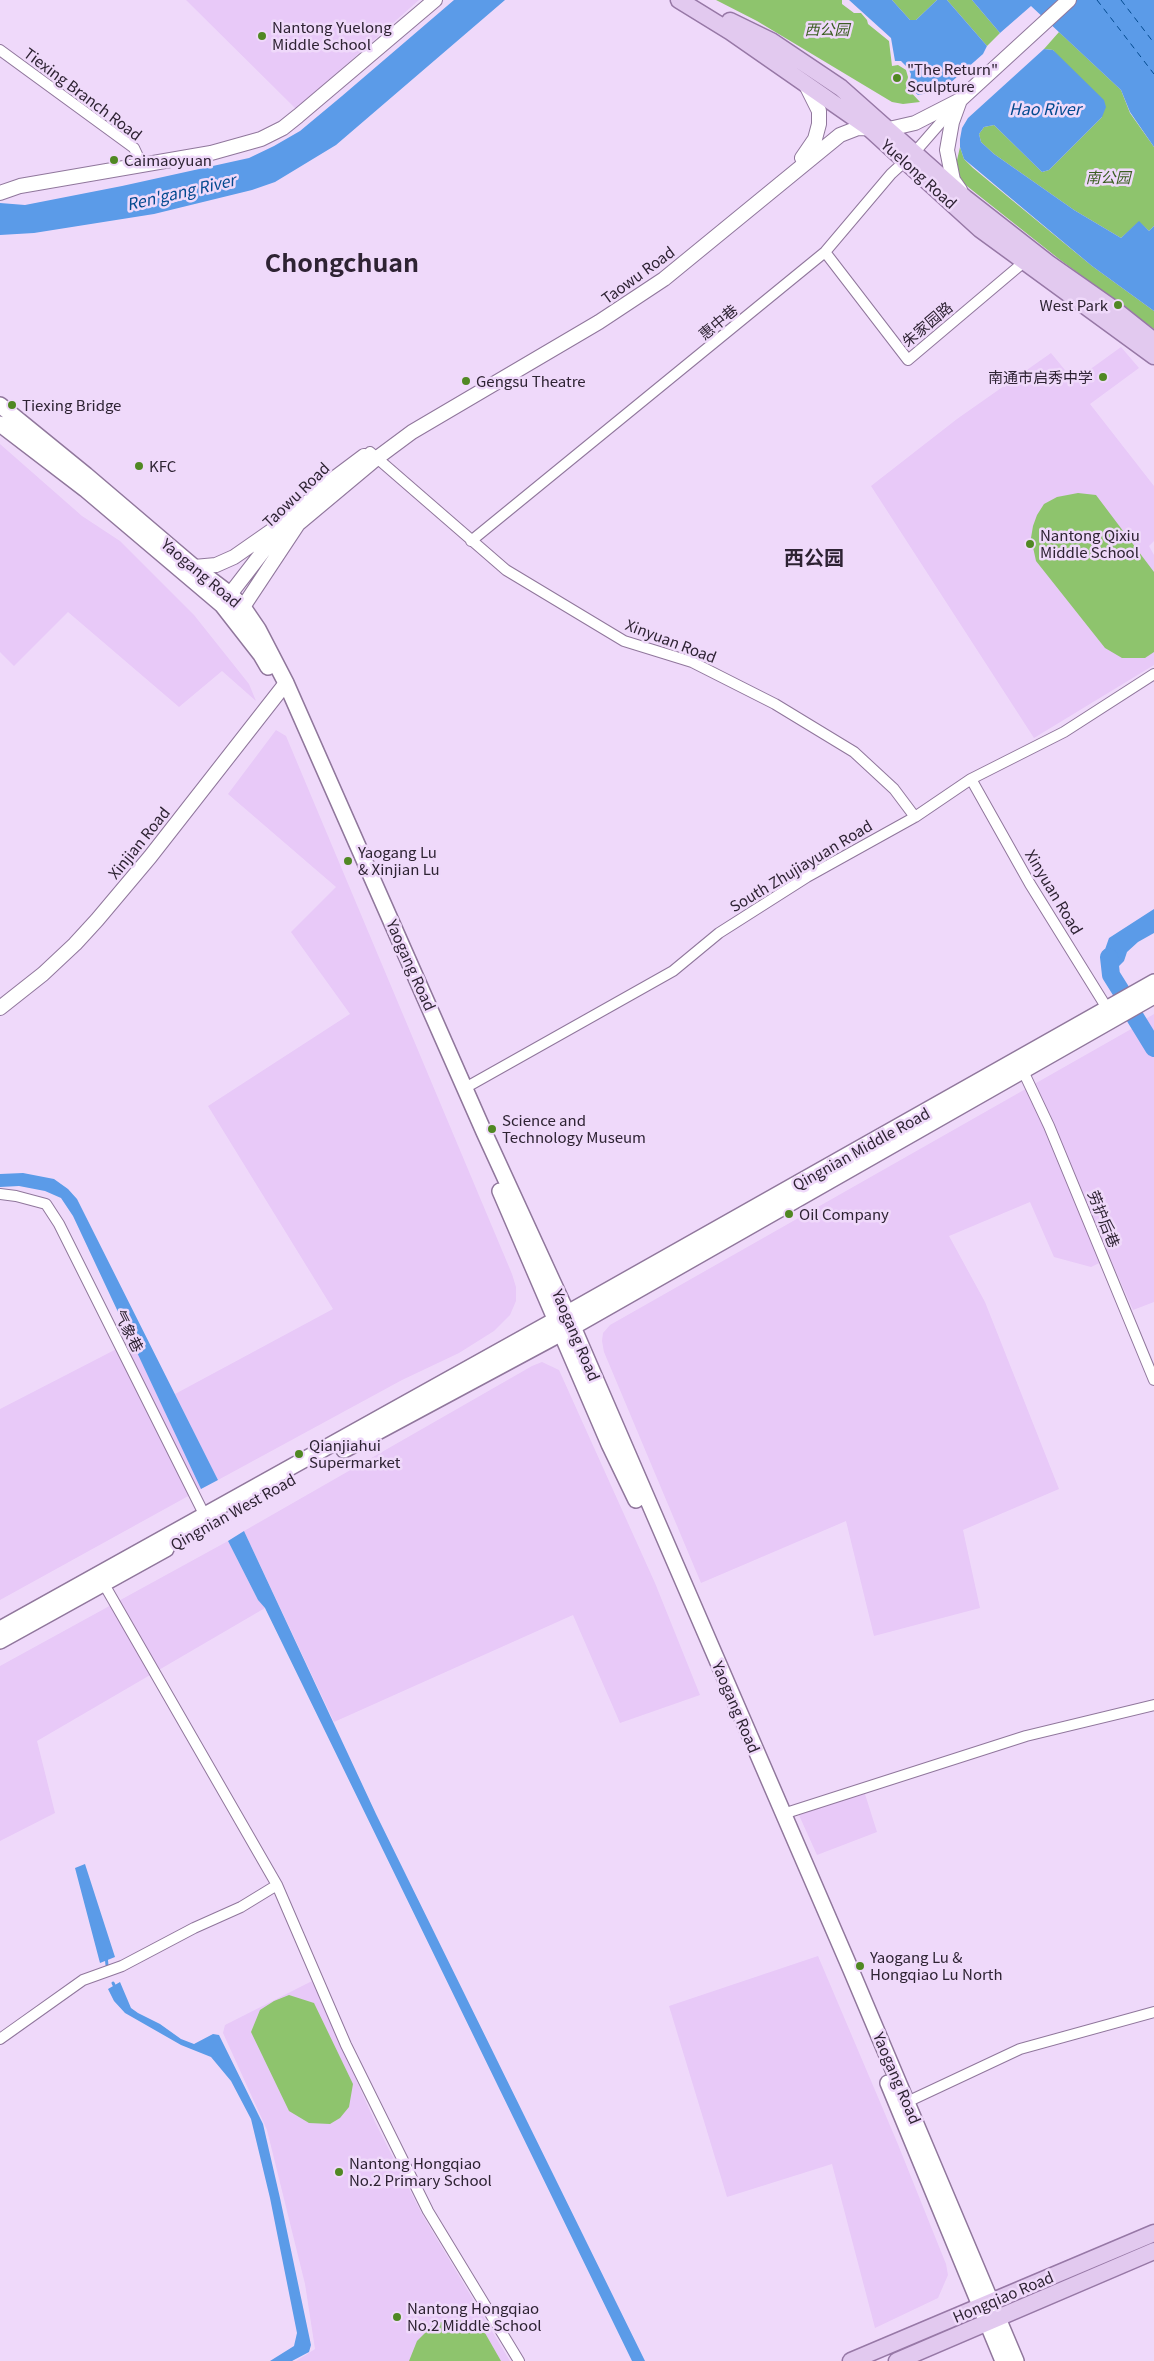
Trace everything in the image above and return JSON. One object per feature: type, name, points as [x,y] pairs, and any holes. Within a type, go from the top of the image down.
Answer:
[{"type":"main road","name":"Yuelong Road","points":[[680,0],[792,73],[869,128],[1154,341]]},
{"type":"main road","name":"Yuelong Road","points":[[696,0],[737,25],[771,41],[841,88],[889,129],[909,157],[980,229],[1154,356]]},
{"type":"main road","name":"Yaogang Road","points":[[0,405],[86,474],[194,566],[238,612],[258,629],[476,1134],[564,1324],[783,1814],[907,2102],[988,2312],[1003,2361]]},
{"type":"main road","name":"Yaogang Road","points":[[0,424],[85,488],[227,600]]},
{"type":"main road","name":"Yaogang Road","points":[[283,687],[465,1088],[564,1324],[609,1444],[634,1495],[988,2312],[1016,2361]]},
{"type":"main road","name":"Qingnian Middle Road","points":[[564,1324],[1023,1071],[1111,1014],[1154,982]]},
{"type":"main road","name":"Qingnian Middle Road","points":[[564,1324],[1111,1014],[1154,996]]},
{"type":"main road","name":"Qingnian West Road","points":[[0,1642],[205,1516],[564,1324]]},
{"type":"main road","name":"Qingnian West Road","points":[[0,1630],[101,1579],[329,1458],[564,1324]]},
{"type":"main road","name":"Hongqiao Road","points":[[897,2361],[988,2312],[1154,2233]]},
{"type":"main road","name":"Hongqiao Road","points":[[851,2361],[1154,2251]]},
{"type":"street","points":[[0,194],[20,186],[234,148],[261,139],[283,128],[436,0]]},
{"type":"street","points":[[965,198],[953,180],[947,150],[952,122],[960,100],[1069,0]]},
{"type":"street","name":"Tiexing Branch Road","points":[[0,50],[134,148],[142,165]]},
{"type":"street","points":[[783,181],[815,139],[820,124],[819,111],[808,87],[792,73]]},
{"type":"street","name":"Taowu Road","points":[[227,600],[268,545],[292,517],[332,480],[599,322],[664,279],[840,135],[858,128],[889,129],[915,123],[960,100]]},
{"type":"street","name":"惠中巷","points":[[471,541],[825,252],[960,100]]},
{"type":"street","name":"朱家园路","points":[[825,252],[908,360],[1024,262]]},
{"type":"street","name":"Taowu Road","points":[[238,612],[298,524],[373,455]]},
{"type":"street","name":"Xinyuan Road","points":[[373,455],[506,570],[624,641],[692,662],[775,704],[854,752],[894,789],[915,817]]},
{"type":"street","points":[[194,566],[216,565],[234,557],[292,517]]},
{"type":"street","name":"South Zhujiayuan Road","points":[[465,1088],[673,971],[719,933],[808,877],[915,817],[971,779],[1064,732],[1154,674]]},
{"type":"street","name":"Xinjian Road","points":[[0,1008],[42,974],[75,944],[97,920],[150,857],[283,687]]},
{"type":"street","name":"Xinyuan Road","points":[[971,779],[1030,884],[1111,1014]]},
{"type":"street","name":"劳护后巷","points":[[1023,1071],[1049,1126],[1154,1380]]},
{"type":"street","name":"气象巷","points":[[0,1194],[46,1204],[58,1224],[205,1516]]},
{"type":"street","points":[[101,1579],[277,1885],[346,2045],[428,2212],[519,2361]]},
{"type":"street","points":[[783,1814],[1026,1736],[1154,1705]]},
{"type":"street","points":[[0,2039],[83,1980],[122,1966],[194,1928],[241,1907],[277,1885]]},
{"type":"street","points":[[907,2102],[1020,2049],[1154,2012]]},
{"type":"shaded area","points":[[186,0],[419,0],[296,109]]},
{"type":"shaded area","name":"Nantong Qixiu Middle School","points":[[1121,347],[1139,368],[1090,404],[1154,486],[1154,541],[1149,546],[1154,555],[1154,665],[1034,738],[871,486],[957,419],[1051,353],[1074,381]]},
{"type":"shaded area","points":[[0,444],[82,516],[120,541],[194,615],[249,684],[256,701],[222,671],[179,707],[68,612],[14,666],[0,652]]},
{"type":"shaded area","points":[[276,730],[286,736],[512,1274],[516,1287],[516,1301],[510,1315],[494,1331],[459,1353],[402,1380],[218,1480],[175,1394],[333,1309],[208,1106],[350,1014],[291,932],[336,887],[228,794]]},
{"type":"shaded area","points":[[1154,1014],[1154,1041],[1139,1023]]},
{"type":"shaded area","points":[[1133,1028],[1154,1054],[1154,1302],[1133,1310],[1110,1258],[1091,1267],[1054,1257],[1030,1202],[949,1236],[985,1302],[1059,1489],[963,1530],[980,1608],[874,1636],[846,1521],[701,1583],[604,1352],[603,1333],[610,1325]]},
{"type":"shaded area","points":[[132,1341],[201,1489],[0,1600],[0,1409]]},
{"type":"shaded area","points":[[542,1362],[559,1370],[655,1583],[700,1695],[620,1723],[573,1615],[334,1722],[244,1531]]},
{"type":"shaded area","points":[[228,1541],[258,1600],[265,1608],[37,1741],[55,1813],[0,1841],[0,1666]]},
{"type":"shaded area","points":[[865,1794],[877,1832],[817,1855],[798,1813]]},
{"type":"shaded area","points":[[818,1956],[897,2142],[946,2264],[948,2275],[938,2298],[875,2328],[832,2164],[727,2197],[669,2006]]},
{"type":"shaded area","name":"Nantong Hongqiao No.2 Primary School","points":[[312,1981],[375,2122],[422,2214],[510,2361],[296,2361],[315,2349],[305,2284],[267,2130],[223,2033],[225,2025]]},
{"type":"green space","name":"西公园","points":[[716,0],[842,0],[842,4],[854,13],[861,13],[868,24],[889,41],[892,66],[898,65],[906,70],[908,77],[906,87],[920,102],[903,104],[892,102],[757,21]]},
{"type":"green space","points":[[892,0],[937,0],[916,20],[910,20]]},
{"type":"green space","points":[[947,0],[972,0],[1000,33],[987,46]]},
{"type":"green space","name":"南公园","points":[[1059,32],[1121,90],[1130,113],[1154,147],[1154,226],[1149,231],[1139,222],[1121,238],[1074,210],[994,154],[981,142],[979,134],[984,127],[994,125],[1042,172],[1049,170],[1102,117],[1053,50],[1044,49]]},
{"type":"green space","points":[[960,147],[964,159],[973,168],[1092,266],[1154,311],[1154,329],[1059,259],[958,179],[955,169]]},
{"type":"green space","points":[[1078,493],[1096,495],[1154,572],[1154,652],[1145,658],[1122,658],[1105,648],[1036,561],[1031,538],[1037,515],[1044,504],[1057,497]]},
{"type":"green space","points":[[289,1995],[314,2003],[353,2084],[349,2107],[340,2118],[330,2124],[309,2123],[289,2111],[251,2032],[260,2010],[274,2001]]},
{"type":"green space","points":[[454,2319],[481,2326],[501,2361],[409,2361],[417,2341],[434,2324]]},
{"type":"water","name":"Ren'gang River","points":[[454,0],[505,0],[336,145],[275,182],[252,190],[154,214],[34,233],[0,235],[0,203],[25,205],[122,186],[249,158],[274,146],[300,131]]},
{"type":"water","points":[[849,0],[892,0],[910,20],[916,20],[937,0],[947,0],[987,46],[983,54],[949,84],[918,95],[909,87],[911,74],[908,68],[901,61],[895,61],[891,38]]},
{"type":"water","name":"Hao River","points":[[972,0],[1154,0],[1154,147],[1130,112],[1121,90],[1031,6],[1000,33]]},
{"type":"water","name":"Hao River","points":[[1044,49],[1053,50],[1104,100],[1106,107],[1102,117],[1049,170],[1042,172],[994,125],[984,127],[979,134],[981,142],[994,154],[1074,210],[1121,238],[1139,221],[1149,231],[1154,226],[1154,311],[1092,266],[964,159],[960,147],[960,139],[962,128],[968,118]]},
{"type":"water","points":[[1154,909],[1154,933],[1138,942],[1127,952],[1124,961],[1118,967],[1117,977],[1109,984],[1102,958],[1109,938]]},
{"type":"water","points":[[1147,1032],[1154,1041],[1154,1054],[1140,1037]]},
{"type":"water","points":[[23,1173],[54,1179],[68,1189],[77,1199],[218,1480],[201,1489],[73,1216],[61,1198],[45,1191],[19,1186],[0,1187],[0,1174]]},
{"type":"water","points":[[244,1531],[376,1814],[645,2361],[632,2361],[265,1608],[258,1600],[228,1541]]},
{"type":"water","points":[[85,1864],[115,1957],[100,1963],[75,1868]]},
{"type":"water","points":[[120,1982],[131,2008],[160,2024],[181,2039],[194,2044],[213,2034],[219,2035],[263,2124],[311,2345],[309,2352],[292,2361],[270,2361],[294,2346],[297,2333],[270,2198],[251,2119],[231,2081],[211,2057],[181,2045],[125,2013],[114,2001],[108,1989]]},
{"type":"waterway","points":[[1109,957],[1111,975],[1121,991]]},
{"type":"waterway","points":[[1135,1017],[1154,1048]]},
{"type":"waterway","points":[[106,1956],[107,1965]]},
{"type":"waterway","points":[[113,1983],[116,1989]]},
{"type":"ferry route","points":[[1097,0],[1154,74]]},
{"type":"ferry route","points":[[1121,0],[1154,43]]},
{"type":"place","name":"Nantong Yuelong Middle School","points":[[262,36]]},
{"type":"place","name":"\"The Return\" Sculpture","points":[[897,78]]},
{"type":"place","name":"Caimaoyuan","points":[[114,160]]},
{"type":"place","name":"West Park","points":[[1118,305]]},
{"type":"place","name":"南通市启秀中学","points":[[1103,377]]},
{"type":"place","name":"Gengsu Theatre","points":[[466,381]]},
{"type":"place","name":"Tiexing Bridge","points":[[12,405]]},
{"type":"place","name":"KFC","points":[[139,466]]},
{"type":"place","name":"Nantong Qixiu Middle School","points":[[1030,544]]},
{"type":"place","name":"Yaogang Lu & Xinjian Lu","points":[[348,861]]},
{"type":"place","name":"Science and Technology Museum","points":[[492,1129]]},
{"type":"place","name":"Oil Company","points":[[789,1214]]},
{"type":"place","name":"Qianjiahui Supermarket","points":[[299,1454]]},
{"type":"place","name":"Yaogang Lu & Hongqiao Lu North","points":[[860,1966]]},
{"type":"place","name":"Nantong Hongqiao No.2 Primary School","points":[[339,2172]]},
{"type":"place","name":"Nantong Hongqiao No.2 Middle School","points":[[397,2317]]},
{"type":"district","name":"Chongchuan","points":[[342,262]]},
{"type":"district","name":"西公园","points":[[814,557]]}]
